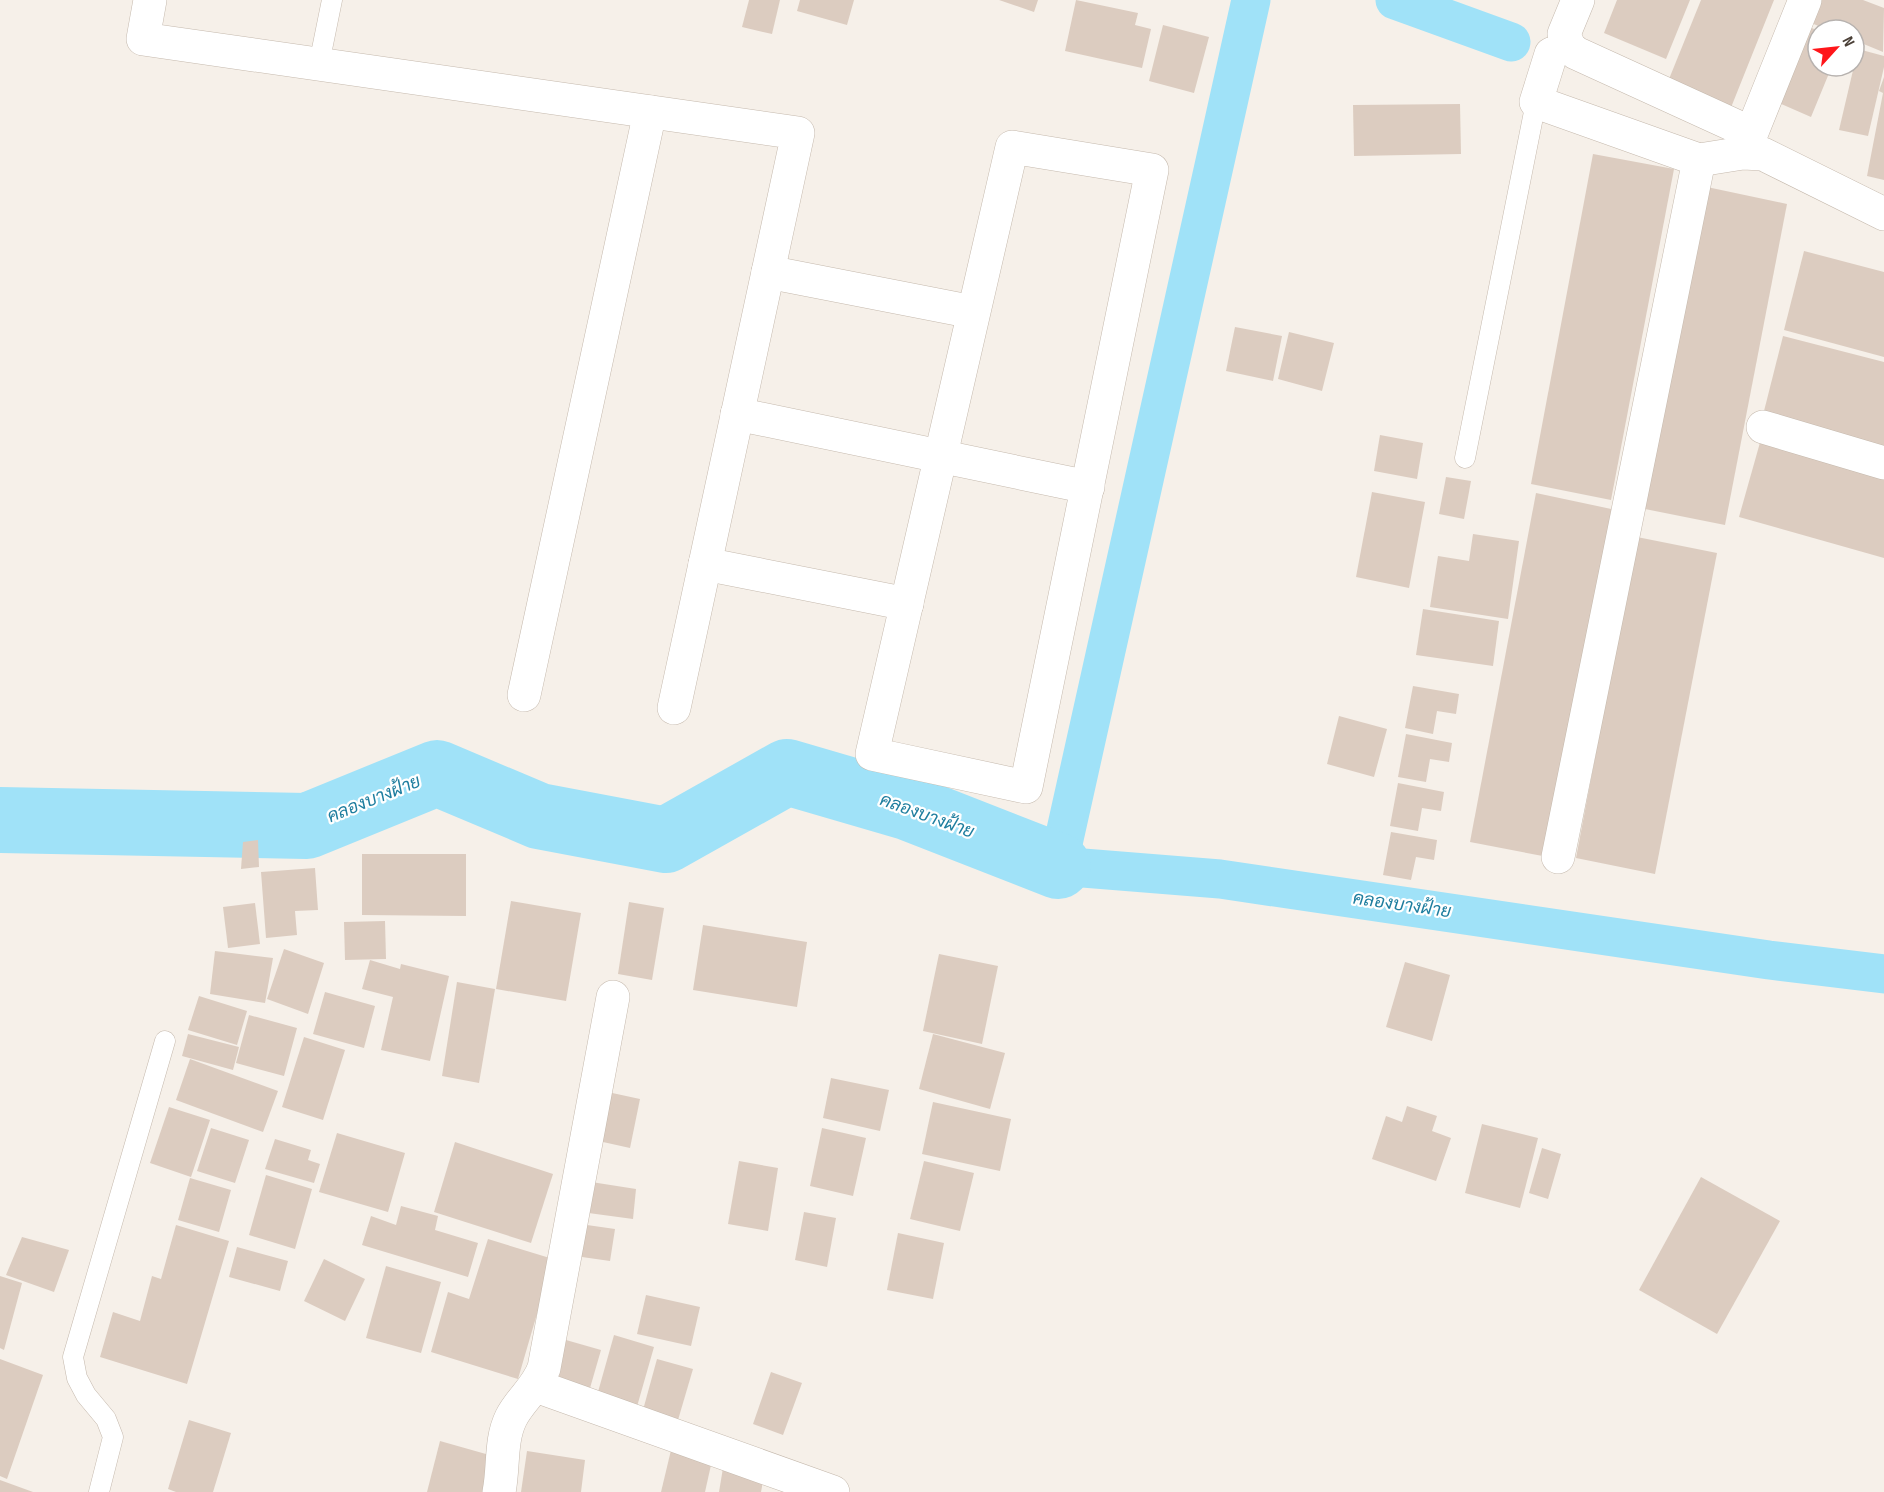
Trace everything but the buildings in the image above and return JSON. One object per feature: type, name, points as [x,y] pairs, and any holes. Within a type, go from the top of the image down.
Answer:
[{"type":"street","points":[[150,0],[143,39],[798,133],[674,708]]},
{"type":"street","points":[[1578,0],[1564,34],[1569,47],[1576,53],[1764,154],[1884,214]]},
{"type":"street","points":[[1551,54],[1536,102],[1699,160],[1747,143],[1806,0]]},
{"type":"street","points":[[524,695],[650,112]]},
{"type":"street","points":[[1012,147],[1152,170],[1026,787],[872,754],[973,312],[1012,147]]},
{"type":"street","points":[[1558,857],[1699,160]]},
{"type":"street","points":[[768,272],[973,312]]},
{"type":"street","points":[[737,414],[1088,487]]},
{"type":"street","points":[[1763,427],[1884,463]]},
{"type":"street","points":[[705,564],[907,604]]},
{"type":"street","points":[[499,1492],[506,1431],[516,1410],[536,1386],[544,1368],[613,997]]},
{"type":"street","points":[[536,1386],[833,1492]]},
{"type":"lane","points":[[319,64],[332,0]]},
{"type":"lane","points":[[1465,458],[1536,102]]},
{"type":"lane","points":[[99,1492],[113,1437],[106,1419],[86,1395],[77,1378],[73,1357],[165,1041]]},
{"type":"waterway","points":[[1251,0],[1058,866],[1220,879],[1769,960],[1884,974]]},
{"type":"waterway","points":[[1395,0],[1511,42]]},
{"type":"waterway","name":"คลองบางฝ้าย","points":[[0,820],[307,826],[437,773],[539,816],[666,840],[787,772],[907,807],[1058,866]]}]
